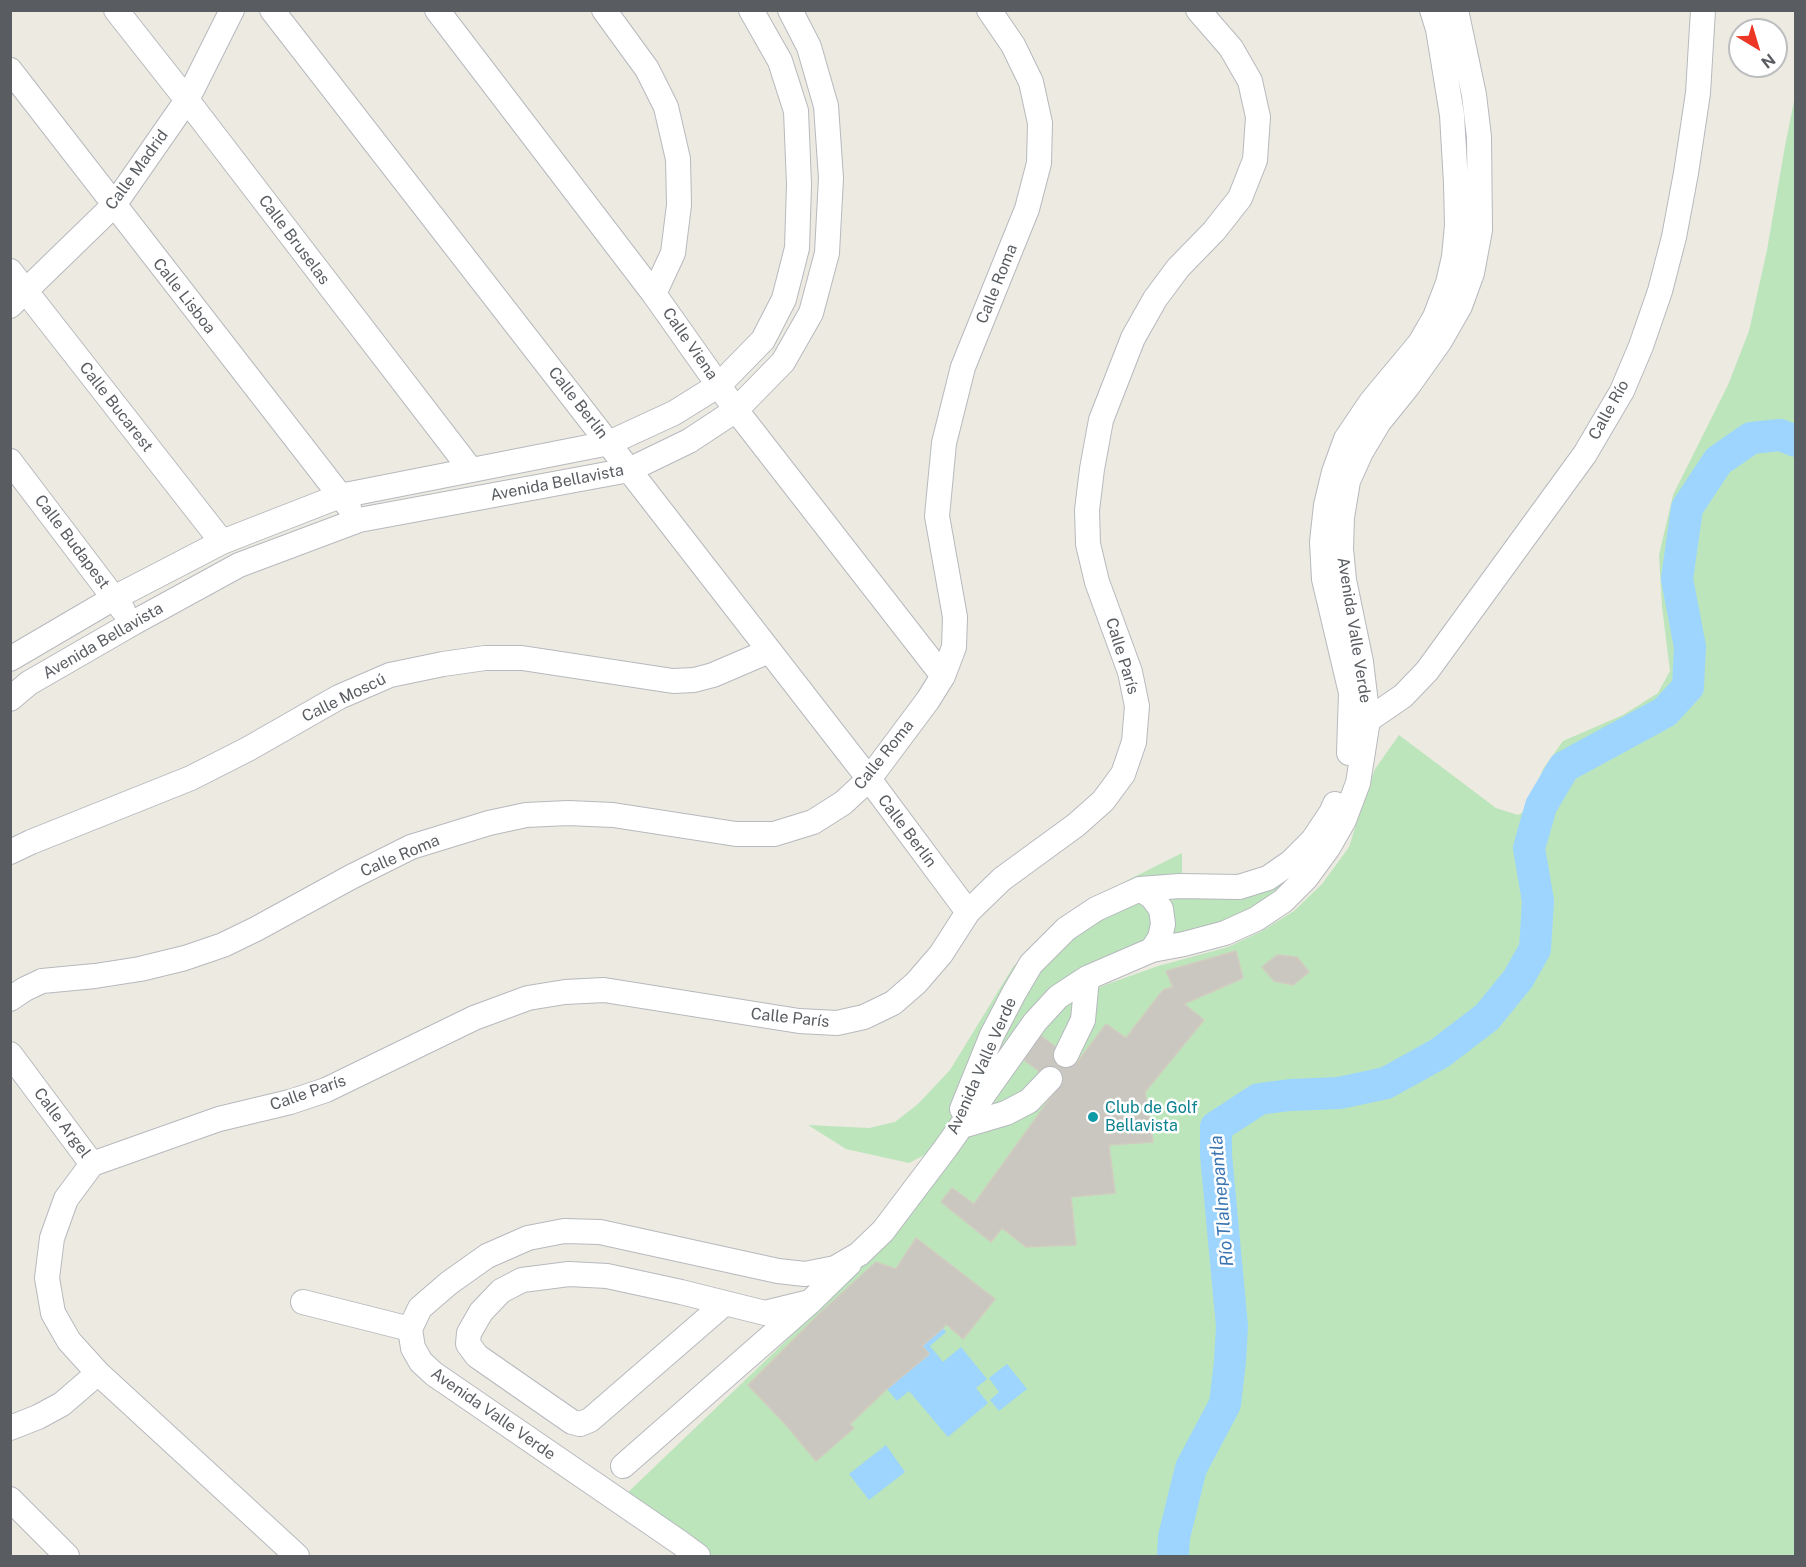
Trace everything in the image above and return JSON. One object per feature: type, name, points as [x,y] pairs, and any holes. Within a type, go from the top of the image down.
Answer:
[{"type":"street","name":"Calle Bruselas","points":[[116,10],[187,99],[471,470]]},
{"type":"street","name":"Calle Madrid","points":[[19,299],[114,205],[187,99],[232,10]]},
{"type":"street","name":"Calle Berlín","points":[[272,10],[869,779],[968,912]]},
{"type":"street","name":"Calle Viena","points":[[437,10],[654,294],[735,410],[943,676]]},
{"type":"street","points":[[604,10],[647,69],[666,107],[678,159],[679,205],[673,253],[654,294]]},
{"type":"street","name":"Avenida Bellavista","points":[[10,659],[114,598],[222,542],[340,496],[609,443],[674,413],[719,385],[763,340],[784,299],[797,248],[799,184],[796,111],[780,61],[751,10]]},
{"type":"street","name":"Avenida Bellavista","points":[[10,699],[29,683],[239,565],[359,520],[629,470],[689,441],[735,410],[783,362],[811,313],[827,253],[831,178],[826,106],[809,47],[790,10]]},
{"type":"street","name":"Calle Roma","points":[[10,999],[42,981],[140,969],[185,958],[223,945],[411,847],[489,823],[526,816],[568,813],[613,815],[736,834],[774,834],[813,822],[843,803],[869,779],[928,700],[943,676],[954,647],[955,618],[938,516],[944,443],[963,367],[1027,209],[1039,163],[1040,123],[1031,82],[1013,45],[989,10]]},
{"type":"street","name":"Calle París","points":[[92,1164],[219,1119],[290,1102],[326,1090],[474,1018],[528,998],[565,992],[604,990],[799,1021],[837,1023],[864,1017],[893,1003],[916,983],[941,954],[968,912],[1002,879],[1076,825],[1103,801],[1124,774],[1134,742],[1137,706],[1130,672],[1097,582],[1088,544],[1087,510],[1101,420],[1133,338],[1155,299],[1178,268],[1214,231],[1240,198],[1256,160],[1258,117],[1250,81],[1231,48],[1198,10]]},
{"type":"street","name":"Avenida Valle Verde","points":[[945,1149],[992,1035],[1030,964],[1066,929],[1096,909],[1140,889],[1180,886],[1239,887],[1268,878],[1291,862],[1313,840],[1331,813],[1344,780],[1349,752],[1359,722],[1324,579],[1322,542],[1326,505],[1334,472],[1346,439],[1371,402],[1420,343],[1435,318],[1448,283],[1454,257],[1457,225],[1452,115],[1438,29],[1432,10]]},
{"type":"street","name":"Avenida Valle Verde","points":[[698,1557],[434,1374],[421,1362],[413,1348],[410,1329],[420,1308],[449,1283],[487,1256],[528,1238],[564,1231],[600,1232],[777,1271],[805,1274],[835,1268],[859,1254],[883,1231],[962,1126],[1035,1022],[1058,997],[1087,978],[1152,950],[1225,933],[1256,919],[1283,901],[1306,878],[1328,848],[1344,820],[1358,783],[1361,662],[1344,580],[1341,549],[1342,517],[1348,481],[1361,452],[1379,422],[1440,341],[1460,306],[1472,273],[1479,230],[1479,137],[1474,94],[1456,10]]},
{"type":"street","name":"Calle Río","points":[[1359,722],[1403,696],[1427,671],[1585,454],[1622,392],[1660,291],[1674,237],[1698,93],[1703,10]]},
{"type":"street","name":"Calle Lisboa","points":[[10,70],[359,520]]},
{"type":"street","name":"Calle Bucarest","points":[[10,271],[19,299],[222,542]]},
{"type":"street","name":"Calle Budapest","points":[[10,461],[133,623]]},
{"type":"street","name":"Calle Moscú","points":[[10,852],[190,778],[248,749],[339,697],[390,675],[485,658],[522,658],[673,681],[694,680],[713,675],[769,651]]},
{"type":"street","points":[[1140,889],[1152,897],[1161,909],[1163,924],[1160,938],[1152,950]]},
{"type":"street","points":[[1066,1055],[1083,1020],[1087,978]]},
{"type":"street","name":"Calle Argel","points":[[10,1054],[92,1164]]},
{"type":"street","points":[[962,1126],[1006,1113],[1029,1101],[1050,1079]]},
{"type":"street","points":[[92,1164],[66,1199],[52,1238],[47,1278],[53,1313],[69,1341],[98,1373],[297,1557]]},
{"type":"street","points":[[623,1466],[810,1302],[859,1254]]},
{"type":"street","points":[[724,1304],[590,1420],[580,1424],[572,1422],[477,1356],[468,1344],[469,1333],[481,1312],[501,1291],[522,1280],[569,1274],[607,1276],[765,1313],[810,1302]]},
{"type":"street","points":[[303,1302],[410,1329]]},
{"type":"street","points":[[10,1428],[62,1404],[98,1373]]},
{"type":"street","points":[[10,1499],[67,1557]]},
{"type":"green space","name":"Club de Golf Bellavista","points":[[1795,96],[1795,1556],[706,1556],[622,1498],[813,1315],[1046,1027],[1068,1004],[1102,986],[1158,966],[1228,947],[1260,932],[1294,911],[1322,884],[1349,847],[1375,769],[1399,735],[1496,808],[1518,815],[1528,809],[1543,769],[1563,741],[1623,715],[1658,693],[1670,671],[1662,607],[1659,555],[1673,495],[1728,385],[1749,331],[1767,250]],"holes":[[[1219,1187],[1232,1326],[1230,1355]]]},
{"type":"green space","points":[[1324,831],[1287,894],[1182,943],[1155,919],[1147,949],[1085,974],[942,1146],[909,1163],[846,1149],[808,1125],[869,1128],[895,1122],[918,1104],[950,1070],[1013,967],[1051,927],[1090,899],[1182,853],[1182,892],[1231,893]]},
{"type":"water","points":[[943,1328],[946,1332],[930,1346],[943,1362],[961,1347],[987,1379],[976,1388],[988,1403],[948,1437],[909,1391],[897,1401],[887,1389],[929,1354],[922,1346]]},
{"type":"water","points":[[1007,1364],[1027,1389],[999,1411],[990,1400],[999,1392],[989,1378]]},
{"type":"water","points":[[886,1445],[905,1472],[869,1500],[849,1474]]},
{"type":"building","name":"Club de Golf Bellavista","points":[[1236,951],[1243,978],[1184,1004],[1204,1020],[1145,1092],[1153,1142],[1109,1145],[1115,1193],[1071,1197],[1076,1245],[1026,1247],[1002,1228],[991,1242],[941,1202],[952,1188],[974,1204],[1059,1086],[1024,1060],[1040,1035],[1077,1063],[1106,1024],[1126,1038],[1163,990],[1173,987],[1166,971]]},
{"type":"building","points":[[1277,955],[1297,957],[1309,972],[1293,985],[1274,981],[1262,967]]},
{"type":"building","points":[[916,1238],[995,1299],[963,1339],[946,1324],[922,1346],[929,1354],[850,1424],[854,1428],[816,1461],[748,1385],[820,1313],[876,1262],[896,1269]]},
{"type":"waterway","name":"Río Tlalnepantla","points":[[1173,1556],[1174,1537],[1191,1468],[1225,1404],[1230,1361],[1232,1326],[1216,1155],[1216,1127],[1259,1099],[1339,1093],[1386,1083],[1440,1053],[1487,1017],[1518,979],[1535,949],[1538,901],[1529,848],[1541,806],[1564,767],[1665,712],[1688,687],[1690,647],[1677,579],[1687,508],[1718,461],[1751,438],[1780,435],[1796,441]]},
{"type":"place","name":"Club de Golf Bellavista","points":[[1093,1117]]}]
